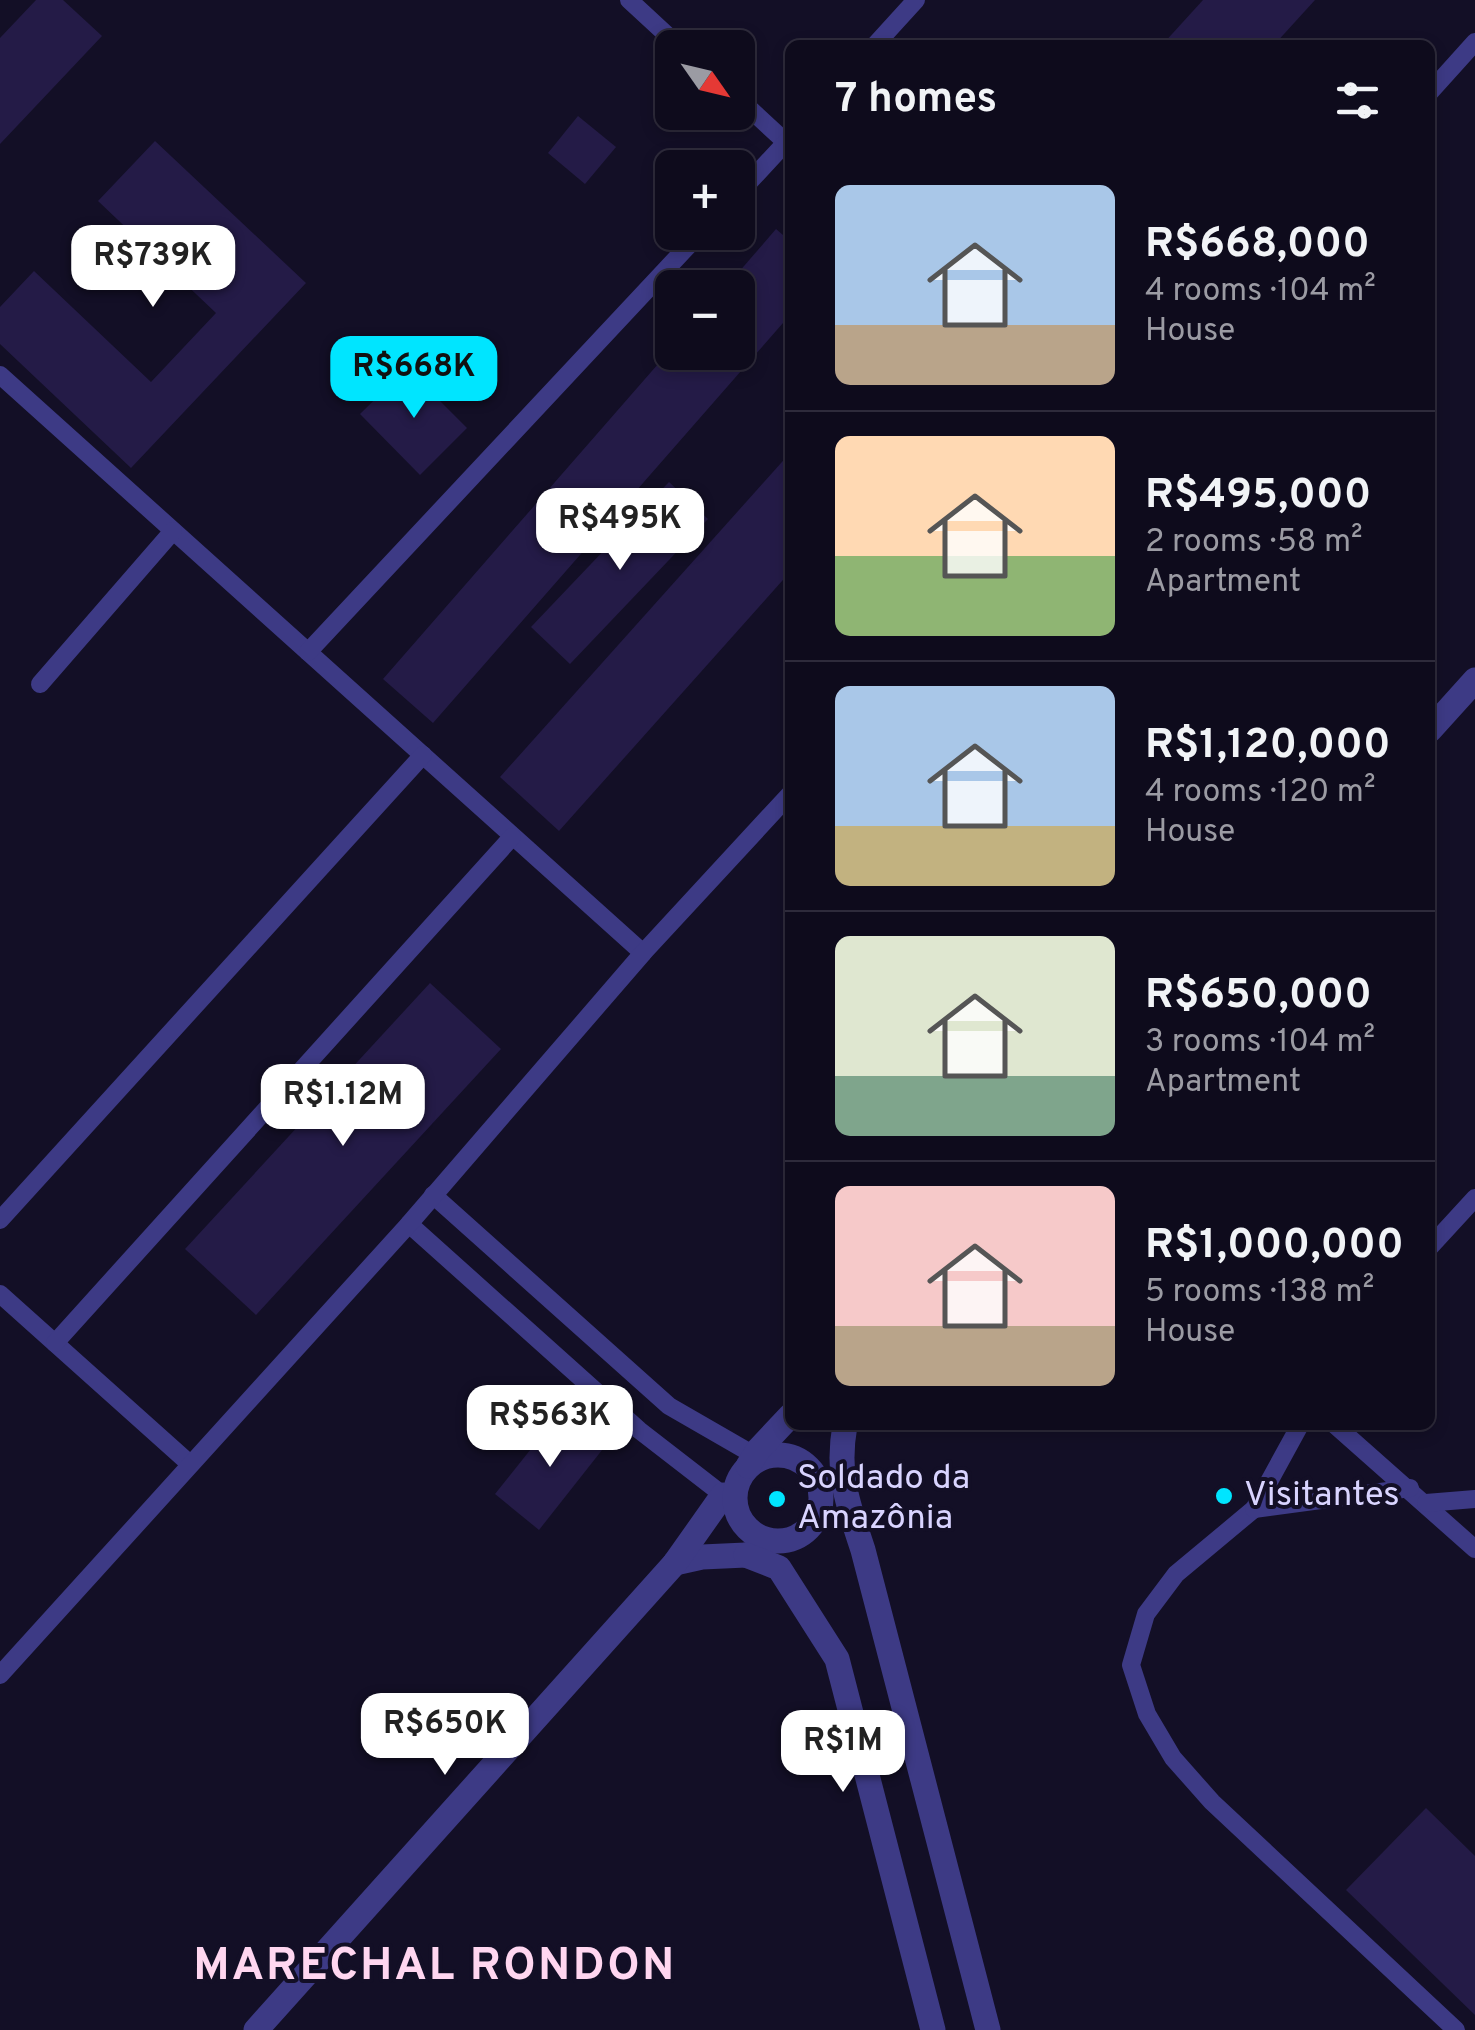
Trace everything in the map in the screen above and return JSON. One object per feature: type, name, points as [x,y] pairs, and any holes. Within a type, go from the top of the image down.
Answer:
[{"type":"street","points":[[1435,724],[1475,680]]},
{"type":"street","points":[[256,2030],[736,1492],[785,1423]]},
{"type":"street","points":[[844,1430],[841,1446],[844,1496],[863,1550],[988,2030]]},
{"type":"street","points":[[756,1462],[796,1459],[844,1496]]},
{"type":"street","points":[[674,1563],[767,1550],[810,1528],[818,1517],[821,1490],[807,1466]]},
{"type":"street","points":[[729,1500],[767,1550],[836,1659],[933,2030]]},
{"type":"lane","points":[[629,0],[662,30]]},
{"type":"lane","points":[[880,40],[916,0]]},
{"type":"lane","points":[[1435,86],[1475,42]]},
{"type":"lane","points":[[755,113],[785,139]]},
{"type":"lane","points":[[755,177],[785,146]]},
{"type":"lane","points":[[308,652],[684,250]]},
{"type":"lane","points":[[0,376],[643,953]]},
{"type":"lane","points":[[40,684],[173,531]]},
{"type":"lane","points":[[0,1220],[423,755]]},
{"type":"lane","points":[[0,1675],[408,1224],[643,953],[785,799]]},
{"type":"lane","points":[[55,1344],[512,838]]},
{"type":"lane","points":[[433,1195],[668,1406],[756,1462]]},
{"type":"lane","points":[[1435,1242],[1475,1198]]},
{"type":"lane","points":[[408,1224],[639,1430],[729,1500]]},
{"type":"lane","points":[[0,1294],[190,1464]]},
{"type":"lane","points":[[639,1430],[651,1432],[662,1428],[669,1418],[668,1406]]},
{"type":"lane","points":[[1297,1430],[1254,1509],[1176,1574],[1146,1614],[1131,1665],[1147,1714],[1173,1758],[1212,1802],[1456,2030]]},
{"type":"lane","points":[[1341,1430],[1475,1548]]},
{"type":"lane","points":[[1254,1509],[1410,1488]]},
{"type":"lane","points":[[1426,1503],[1475,1499]]},
{"type":"building","points":[[36,0],[63,0],[102,36],[0,144],[0,38]]},
{"type":"building","points":[[1203,0],[1315,0],[1279,40],[1167,40]]},
{"type":"building","points":[[578,116],[616,147],[585,184],[548,153]]},
{"type":"building","points":[[155,141],[306,283],[131,468],[0,344],[0,307],[34,271],[151,382],[216,313],[98,201]]},
{"type":"building","points":[[776,229],[785,237],[785,321],[755,355],[755,270],[741,270]]},
{"type":"building","points":[[655,367],[742,370],[433,723],[383,679]]},
{"type":"building","points":[[407,368],[467,428],[420,475],[360,414]]},
{"type":"building","points":[[785,459],[785,578],[559,831],[500,777]]},
{"type":"building","points":[[669,482],[708,519],[570,664],[531,627]]},
{"type":"building","points":[[430,983],[501,1049],[256,1315],[185,1249]]},
{"type":"building","points":[[562,1410],[606,1445],[539,1530],[495,1494]]},
{"type":"building","points":[[1426,1808],[1475,1856],[1475,2015],[1346,1890]]},
{"type":"place","name":"Visitantes","points":[[1224,1496]]},
{"type":"place","name":"Soldado da Amazônia","points":[[777,1499]]},
{"type":"district","name":"MARECHAL RONDON","points":[[435,1967]]}]
